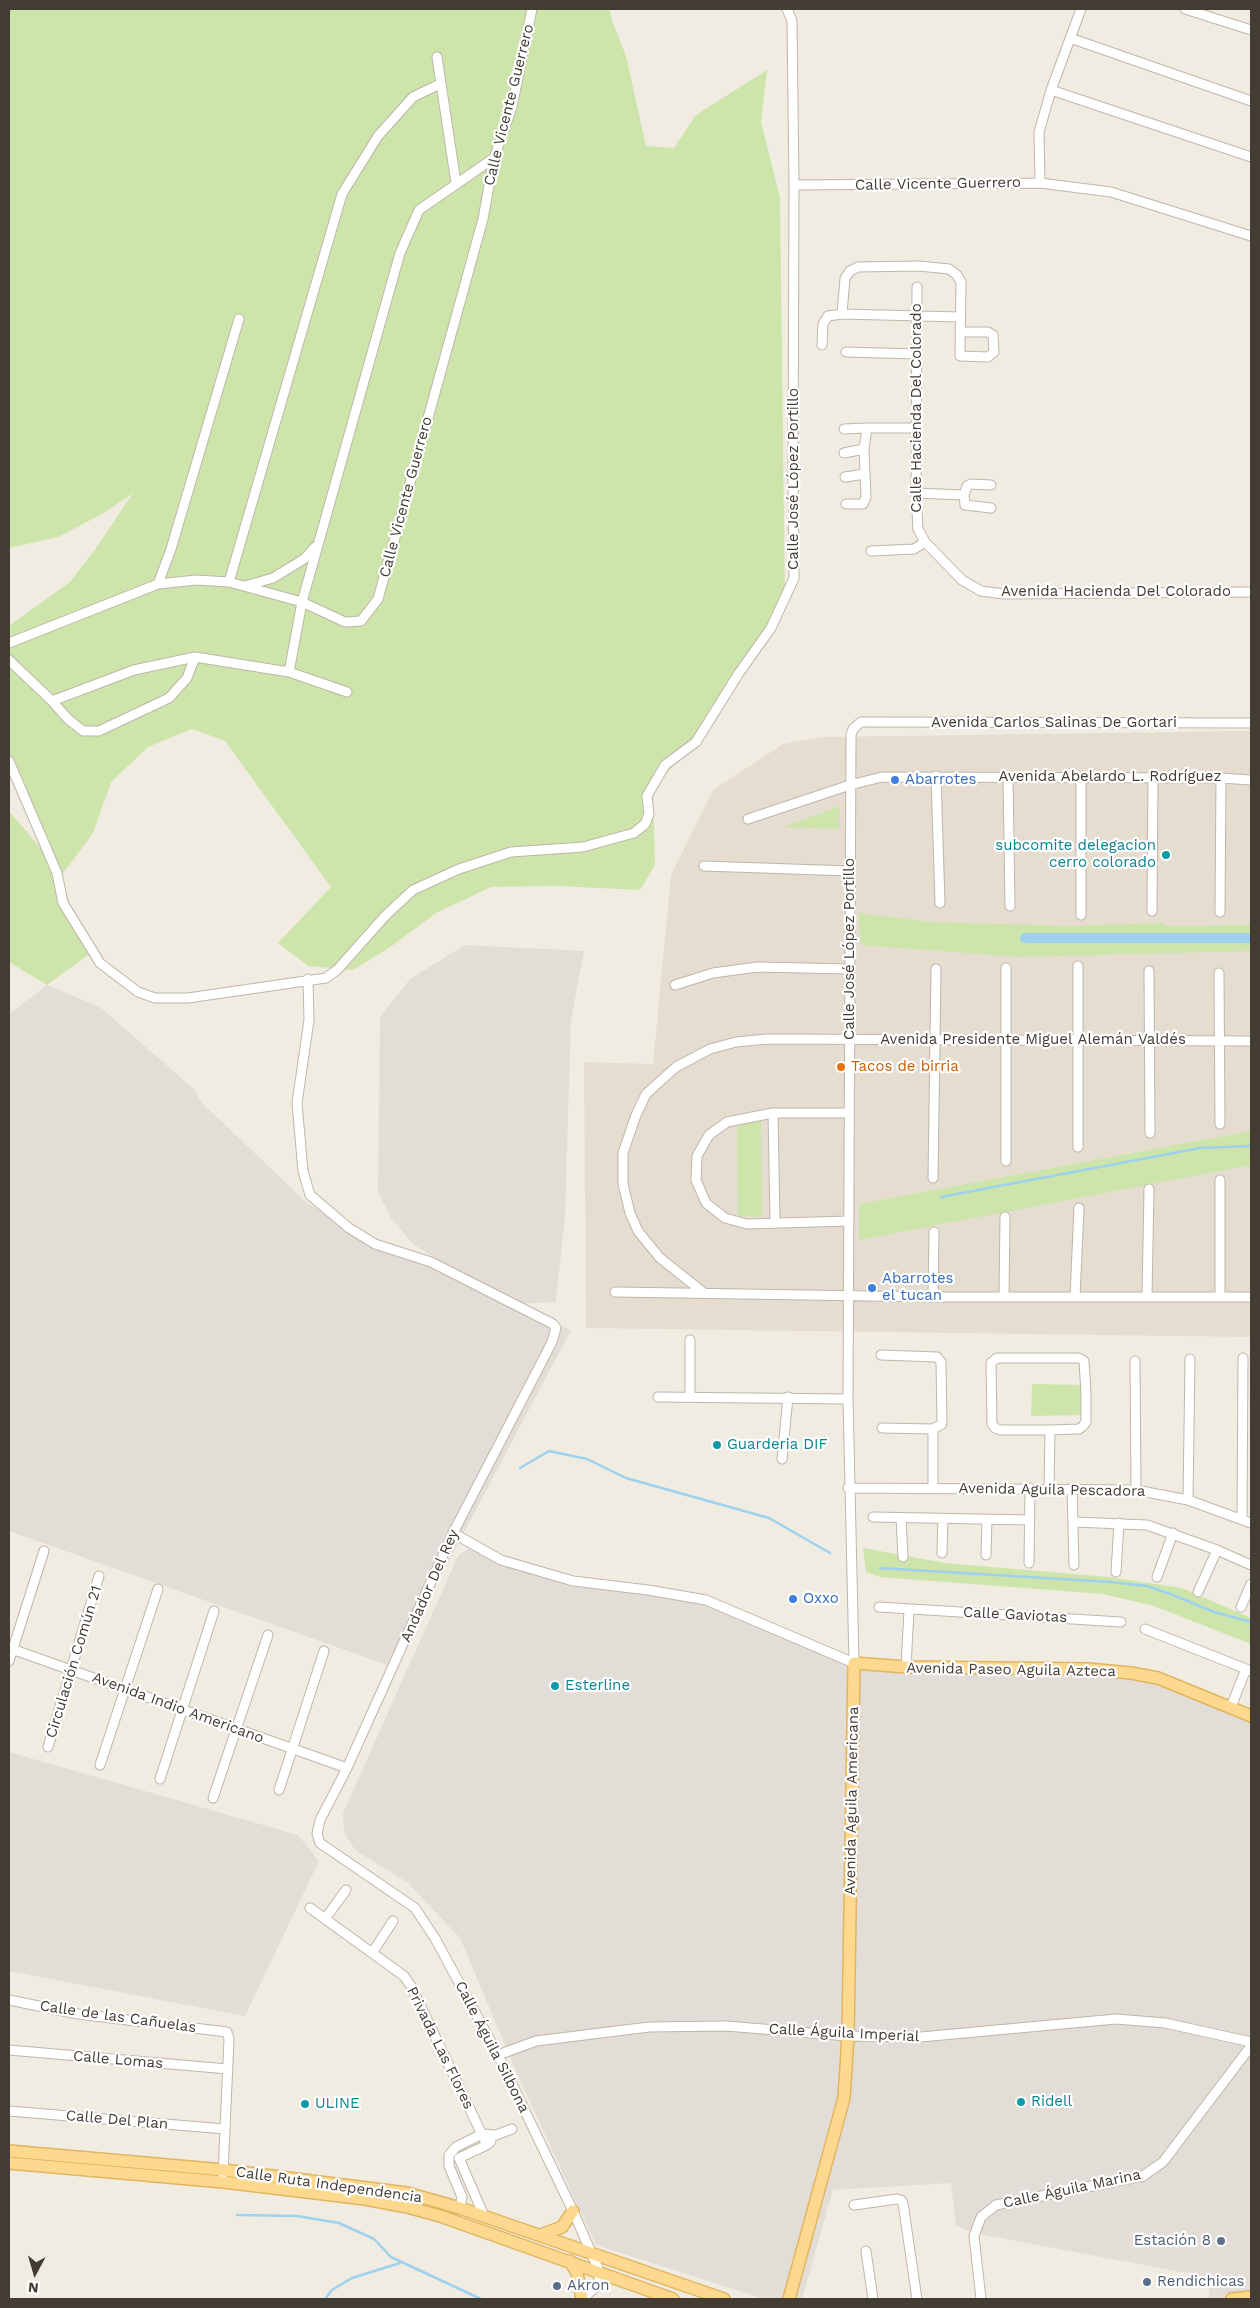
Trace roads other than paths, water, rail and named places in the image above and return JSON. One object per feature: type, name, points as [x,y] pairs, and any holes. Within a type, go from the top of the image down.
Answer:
[{"type":"main road","name":"Avenida Paseo Aguila Azteca","points":[[854,1663],[906,1667],[1103,1670],[1131,1673],[1158,1678],[1251,1716]]},
{"type":"main road","name":"Avenida Aguila Americana","points":[[789,2299],[844,2098],[848,2036],[854,1663]]},
{"type":"main road","name":"Calle Ruta Independencia","points":[[9,2151],[224,2170],[407,2193],[460,2208],[541,2235],[724,2299]]},
{"type":"main road","name":"Calle Ruta Independencia","points":[[9,2163],[223,2182],[365,2199],[407,2207],[440,2216],[674,2299]]},
{"type":"main road","points":[[541,2235],[562,2227],[573,2211]]},
{"type":"main road","points":[[570,2261],[577,2273],[582,2299]]},
{"type":"main road","points":[[1232,2299],[1251,2297]]},
{"type":"street","name":"Calle Vicente Guerrero","points":[[9,643],[158,584],[196,580],[229,582],[302,602],[345,622],[361,621],[378,599],[483,219],[494,158],[512,107],[532,9]]},
{"type":"street","points":[[787,9],[792,21],[794,185]]},
{"type":"street","points":[[1040,183],[1039,132],[1051,90],[1081,9]]},
{"type":"street","points":[[1185,9],[1251,30]]},
{"type":"street","points":[[1070,38],[1251,101]]},
{"type":"street","points":[[436,57],[456,183]]},
{"type":"street","points":[[229,582],[342,194],[378,136],[414,97],[440,84]]},
{"type":"street","points":[[1051,90],[1251,157]]},
{"type":"street","points":[[289,672],[302,602],[400,253],[419,210],[494,158]]},
{"type":"street","name":"Calle Vicente Guerrero","points":[[794,185],[1040,183],[1111,192],[1251,236]]},
{"type":"street","name":"Calle José López Portillo","points":[[9,762],[57,872],[63,903],[100,963],[138,992],[154,998],[188,998],[326,978],[337,970],[386,915],[413,890],[459,869],[511,852],[583,847],[634,833],[645,824],[650,814],[647,796],[664,766],[696,742],[739,673],[771,628],[794,578],[794,185]]},
{"type":"street","points":[[842,314],[845,278],[850,271],[858,267],[919,266],[949,269],[957,275],[960,282],[960,317],[960,332],[960,356],[988,357],[994,352],[993,335],[988,332],[960,332]]},
{"type":"street","name":"Calle Hacienda Del Colorado","points":[[917,287],[916,493],[918,529],[925,542],[962,580],[981,591]]},
{"type":"street","points":[[822,345],[823,324],[828,316],[842,314],[960,317]]},
{"type":"street","points":[[158,584],[171,549],[239,319]]},
{"type":"street","points":[[846,352],[917,354]]},
{"type":"street","points":[[846,504],[863,504],[866,497],[864,449],[867,428]]},
{"type":"street","points":[[844,429],[916,428]]},
{"type":"street","points":[[844,453],[864,449]]},
{"type":"street","points":[[845,477],[865,474]]},
{"type":"street","points":[[991,485],[971,484],[967,486],[964,495],[965,505],[991,508]]},
{"type":"street","points":[[916,493],[964,495]]},
{"type":"street","points":[[871,552],[914,550],[925,542]]},
{"type":"street","points":[[244,586],[273,578],[304,558],[318,543]]},
{"type":"street","name":"Avenida Hacienda Del Colorado","points":[[981,591],[1004,594],[1251,592]]},
{"type":"street","points":[[9,660],[68,719],[83,731],[99,731],[169,698],[186,678],[195,658]]},
{"type":"street","points":[[52,701],[134,670],[195,658],[289,672],[347,692]]},
{"type":"street","name":"Avenida Carlos Salinas De Gortari","points":[[856,725],[867,722],[1251,723]]},
{"type":"street","name":"Calle José López Portillo","points":[[848,1295],[850,785],[851,735],[856,725]]},
{"type":"street","points":[[936,776],[940,903]]},
{"type":"street","points":[[1008,776],[1010,906]]},
{"type":"street","name":"Avenida Abelardo L. Rodríguez","points":[[748,820],[850,785],[882,777],[1153,777],[1251,780]]},
{"type":"street","points":[[1081,777],[1082,915]]},
{"type":"street","points":[[1152,911],[1153,777]]},
{"type":"street","points":[[1220,912],[1222,778]]},
{"type":"street","points":[[704,866],[850,872]]},
{"type":"street","points":[[1078,966],[1078,1147]]},
{"type":"street","points":[[675,985],[713,974],[757,967],[850,969]]},
{"type":"street","points":[[1006,968],[1006,1161]]},
{"type":"street","points":[[933,1178],[936,969]]},
{"type":"street","points":[[1149,971],[1150,1133]]},
{"type":"street","points":[[1219,973],[1220,1124]]},
{"type":"street","name":"Andador Del Rey","points":[[308,980],[309,1020],[297,1103],[303,1171],[310,1195],[348,1228],[375,1244],[431,1262],[553,1324],[556,1332],[453,1533],[347,1768],[320,1820],[317,1834]]},
{"type":"street","name":"Avenida Presidente Miguel Alemán Valdés","points":[[704,1293],[660,1258],[638,1231],[630,1213],[623,1184],[623,1153],[636,1115],[646,1094],[676,1067],[710,1049],[736,1042],[768,1039],[1251,1041]]},
{"type":"street","points":[[773,1113],[775,1222]]},
{"type":"street","points":[[849,1113],[773,1113],[727,1122],[709,1135],[697,1156],[696,1180],[706,1203],[725,1218],[747,1224],[849,1221]]},
{"type":"street","points":[[1220,1180],[1220,1297]]},
{"type":"street","points":[[1147,1297],[1149,1189]]},
{"type":"street","points":[[1076,1297],[1078,1208]]},
{"type":"street","points":[[1004,1297],[1005,1217]]},
{"type":"street","points":[[933,1297],[934,1232]]},
{"type":"street","points":[[614,1292],[933,1297],[1251,1298]]},
{"type":"street","name":"Avenida Aguila Americana","points":[[848,1295],[848,1488],[854,1663]]},
{"type":"street","points":[[690,1340],[690,1397]]},
{"type":"street","points":[[881,1355],[940,1359],[942,1420],[938,1427],[933,1429],[882,1428]]},
{"type":"street","points":[[997,1358],[1079,1358],[1084,1361],[1086,1364],[1086,1422],[1079,1429],[1050,1430],[1000,1430],[995,1428],[992,1424],[991,1364],[993,1360],[997,1358]]},
{"type":"street","points":[[1242,1519],[1243,1358]]},
{"type":"street","points":[[1188,1500],[1190,1359]]},
{"type":"street","points":[[1135,1360],[1136,1490]]},
{"type":"street","points":[[658,1397],[848,1399]]},
{"type":"street","points":[[782,1459],[788,1397]]},
{"type":"street","points":[[933,1429],[933,1488]]},
{"type":"street","points":[[1049,1488],[1050,1430]]},
{"type":"street","name":"Avenida Aguila Pescadora","points":[[848,1488],[1072,1488],[1136,1490],[1188,1500],[1251,1523]]},
{"type":"street","points":[[1029,1563],[1030,1488]]},
{"type":"street","points":[[1072,1488],[1074,1564]]},
{"type":"street","points":[[873,1517],[1030,1520]]},
{"type":"street","points":[[901,1518],[903,1557]]},
{"type":"street","points":[[942,1554],[943,1519]]},
{"type":"street","points":[[986,1556],[987,1520]]},
{"type":"street","points":[[1074,1522],[1147,1525],[1173,1533],[1251,1565]]},
{"type":"street","points":[[1116,1572],[1119,1523]]},
{"type":"street","points":[[453,1533],[502,1560],[573,1581],[648,1590],[706,1600],[854,1663]]},
{"type":"street","points":[[1157,1577],[1173,1533]]},
{"type":"street","points":[[1198,1592],[1217,1550]]},
{"type":"street","points":[[9,1661],[10,1649],[44,1551]]},
{"type":"street","name":"Circulación Común 21","points":[[48,1747],[99,1576]]},
{"type":"street","points":[[1241,1607],[1251,1584]]},
{"type":"street","points":[[100,1765],[158,1589]]},
{"type":"street","name":"Calle Gaviotas","points":[[879,1607],[1121,1622]]},
{"type":"street","points":[[906,1667],[909,1610]]},
{"type":"street","points":[[160,1779],[214,1611]]},
{"type":"street","points":[[1145,1629],[1249,1670],[1231,1707]]},
{"type":"street","points":[[213,1798],[268,1635]]},
{"type":"street","name":"Avenida Indio Americano","points":[[10,1649],[347,1768]]},
{"type":"street","points":[[279,1790],[324,1650]]},
{"type":"street","name":"Calle Águila Silbona","points":[[317,1834],[320,1844],[415,1908],[436,1940],[498,2055],[573,2211],[600,2273]]},
{"type":"street","points":[[325,1919],[346,1890]]},
{"type":"street","name":"Privada Las Flores","points":[[310,1908],[404,1976],[487,2145]]},
{"type":"street","points":[[372,1953],[393,1921]]},
{"type":"street","name":"Calle de las Cañuelas","points":[[9,2000],[78,2014],[227,2032],[229,2039],[228,2070]]},
{"type":"street","name":"Calle Águila Imperial","points":[[498,2055],[536,2041],[649,2027],[726,2026],[848,2036],[921,2037],[1116,2019],[1165,2023],[1251,2042]]},
{"type":"street","name":"Calle Águila Marina","points":[[981,2299],[974,2236],[981,2216],[996,2205],[1143,2176],[1164,2162],[1251,2046]]},
{"type":"street","name":"Calle Lomas","points":[[9,2050],[228,2070]]},
{"type":"street","points":[[223,2182],[228,2070]]},
{"type":"street","name":"Calle Del Plan","points":[[9,2111],[225,2129]]},
{"type":"street","points":[[460,2208],[462,2197],[448,2160],[453,2149],[482,2134],[496,2135],[512,2129]]},
{"type":"street","points":[[484,2216],[459,2158],[487,2145],[496,2135]]},
{"type":"street","points":[[854,2205],[896,2199],[901,2200],[917,2299]]},
{"type":"street","points":[[866,2250],[873,2299]]},
{"type":"street","points":[[582,2299],[598,2285],[600,2273]]},
{"type":"waterway","points":[[1025,938],[1251,938]]},
{"type":"waterway","points":[[941,1197],[1200,1148],[1251,1146]]},
{"type":"waterway","points":[[520,1468],[549,1451],[587,1459],[626,1478],[769,1518],[830,1553]]},
{"type":"waterway","points":[[880,1568],[1110,1582],[1147,1586],[1214,1612],[1251,1622]]},
{"type":"waterway","points":[[237,2215],[297,2216],[339,2223],[374,2239],[391,2257],[481,2299]]},
{"type":"waterway","points":[[325,2299],[332,2290],[352,2278],[400,2263]]},
{"type":"place","name":"Abarrotes","points":[[895,780]]},
{"type":"place","name":"subcomite delegacion cerro colorado","points":[[1166,855]]},
{"type":"place","name":"Tacos de birria","points":[[841,1067]]},
{"type":"place","name":"Abarrotes el tucan","points":[[872,1288]]},
{"type":"place","name":"Guarderia DIF","points":[[717,1445]]},
{"type":"place","name":"Oxxo","points":[[793,1599]]},
{"type":"place","name":"Esterline","points":[[555,1686]]},
{"type":"place","name":"Ridell","points":[[1021,2102]]},
{"type":"place","name":"ULINE","points":[[305,2104]]},
{"type":"place","name":"Estación 8","points":[[1221,2241]]},
{"type":"place","name":"Rendichicas","points":[[1147,2282]]},
{"type":"place","name":"Akron","points":[[557,2286]]}]
